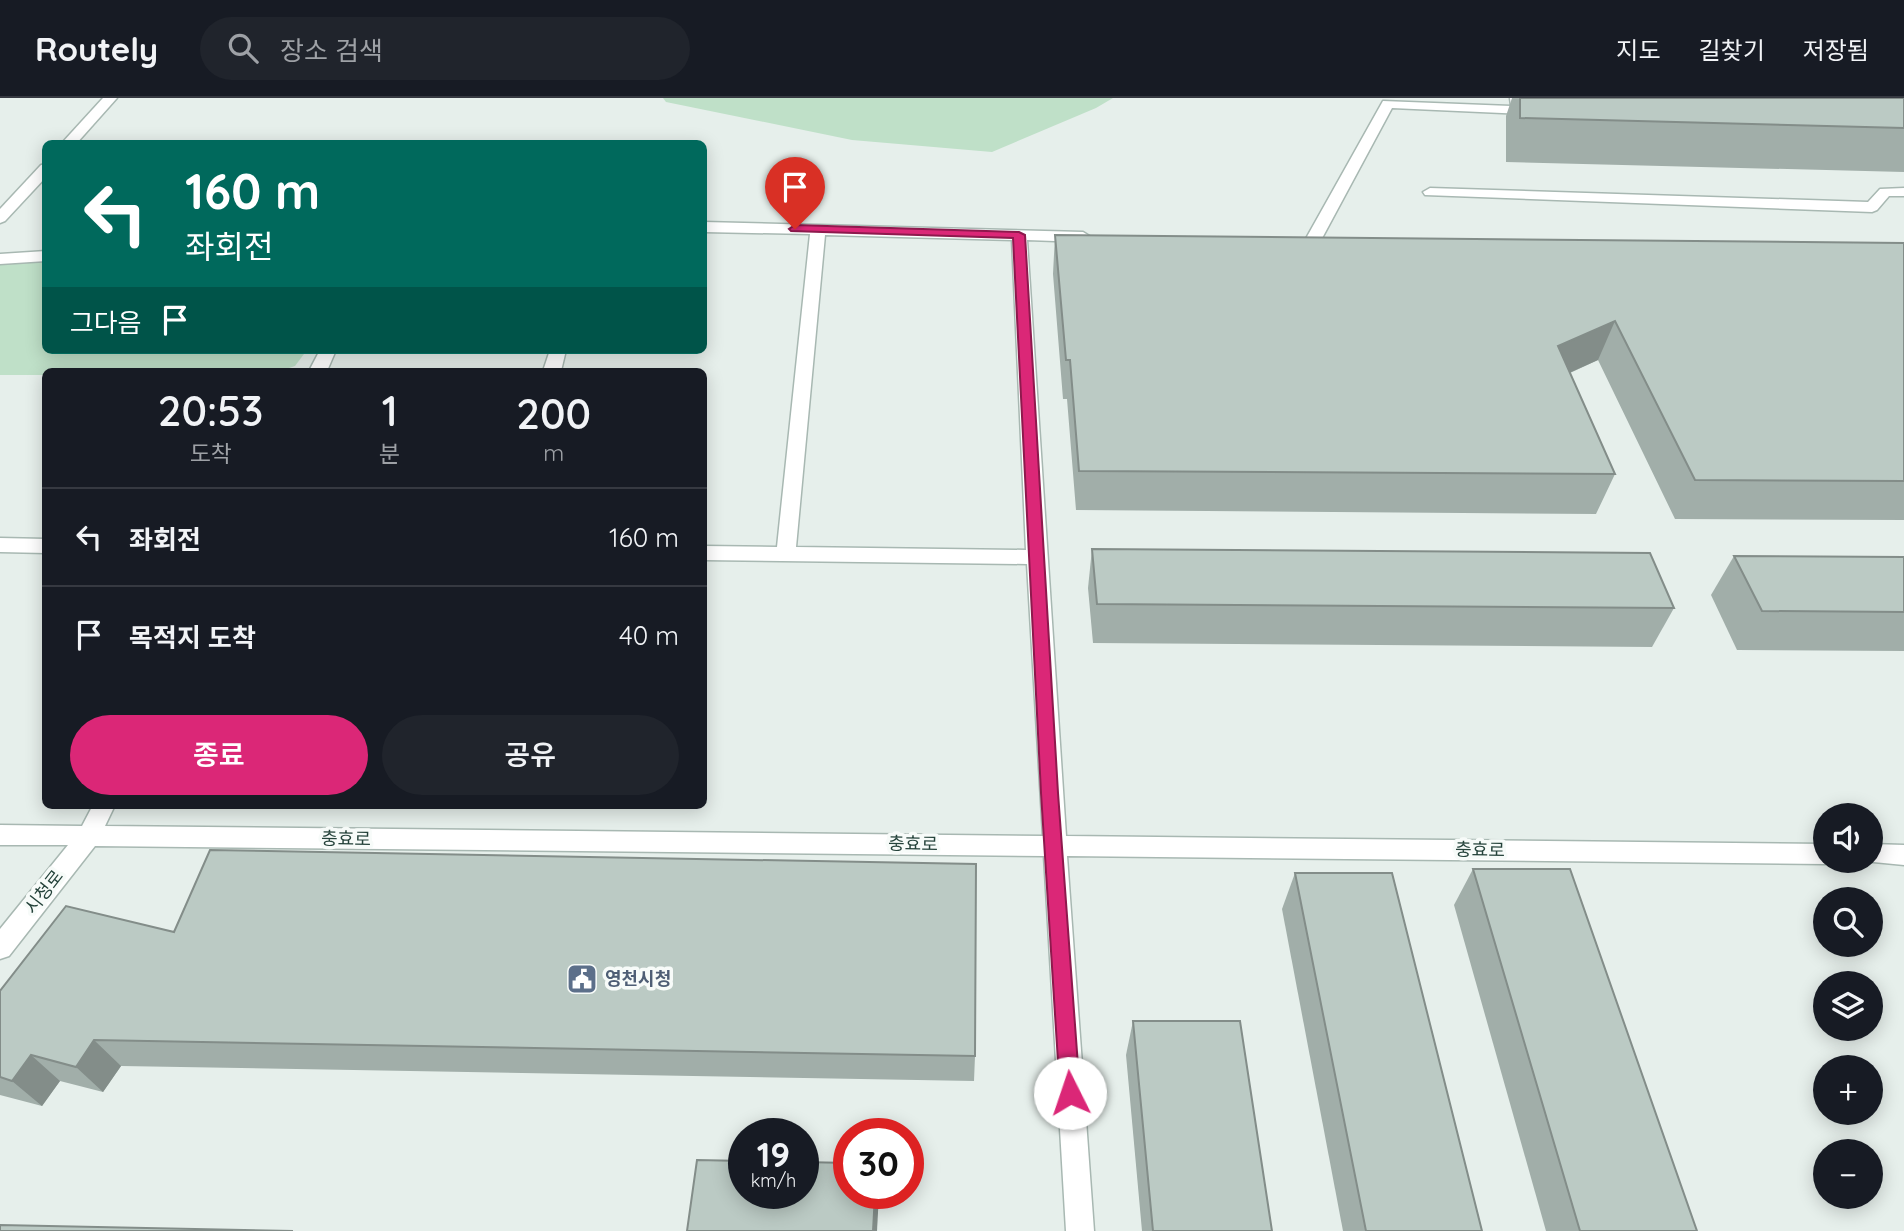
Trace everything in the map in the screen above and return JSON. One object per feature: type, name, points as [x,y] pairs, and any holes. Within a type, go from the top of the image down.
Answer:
[{"type":"street","points":[[72,140],[110,98]]},
{"type":"street","points":[[1312,242],[1388,104],[1519,111],[1517,98]]},
{"type":"street","points":[[0,218],[42,172]]},
{"type":"street","points":[[1430,192],[1872,207],[1885,192],[1904,192]]},
{"type":"street","points":[[707,227],[1102,237]]},
{"type":"street","points":[[786,554],[818,229]]},
{"type":"street","points":[[1019,235],[1053,846],[1080,1231]]},
{"type":"street","points":[[0,259],[42,256]]},
{"type":"street","points":[[0,545],[42,545]]},
{"type":"street","points":[[707,553],[1036,556]]},
{"type":"street","name":"시청로","points":[[0,948],[89,836],[102,809]]},
{"type":"street","name":"충효로","points":[[0,835],[1813,854]]},
{"type":"street","points":[[1883,854],[1904,855]]},
{"type":"green space","points":[[663,98],[1113,98],[1096,108],[992,152],[852,140],[666,102]]},
{"type":"green space","points":[[42,260],[42,354],[304,354],[295,366],[289,368],[42,368],[42,375],[0,375],[0,263]]},
{"type":"building","points":[[1520,98],[1904,98],[1904,128],[1520,118]]},
{"type":"building","points":[[1055,235],[1904,243],[1904,481],[1695,480],[1615,321],[1558,346],[1615,474],[1079,471],[1070,360],[1066,360]]},
{"type":"building","points":[[1092,549],[1650,553],[1674,608],[1097,604]]},
{"type":"building","points":[[1734,556],[1904,557],[1904,612],[1762,611]]},
{"type":"building","name":"영천시청","points":[[210,850],[976,864],[975,1056],[94,1040],[76,1067],[31,1055],[12,1081],[0,1077],[0,991],[66,906],[174,932]]},
{"type":"building","points":[[1473,869],[1570,869],[1697,1231],[1580,1231]]},
{"type":"building","points":[[1295,873],[1392,873],[1482,1231],[1366,1231]]},
{"type":"building","points":[[1133,1021],[1240,1021],[1272,1231],[1153,1231]]},
{"type":"building","points":[[697,1160],[728,1161],[728,1209],[819,1209],[819,1162],[833,1163],[833,1209],[874,1209],[873,1231],[687,1231]]},
{"type":"building","points":[[0,1225],[293,1231],[0,1231]]},
{"type":"place","name":"영천시청","points":[[582,979]]},
{"type":"route","points":[[795,229],[1019,235],[1049,793],[1070,1093]]}]
